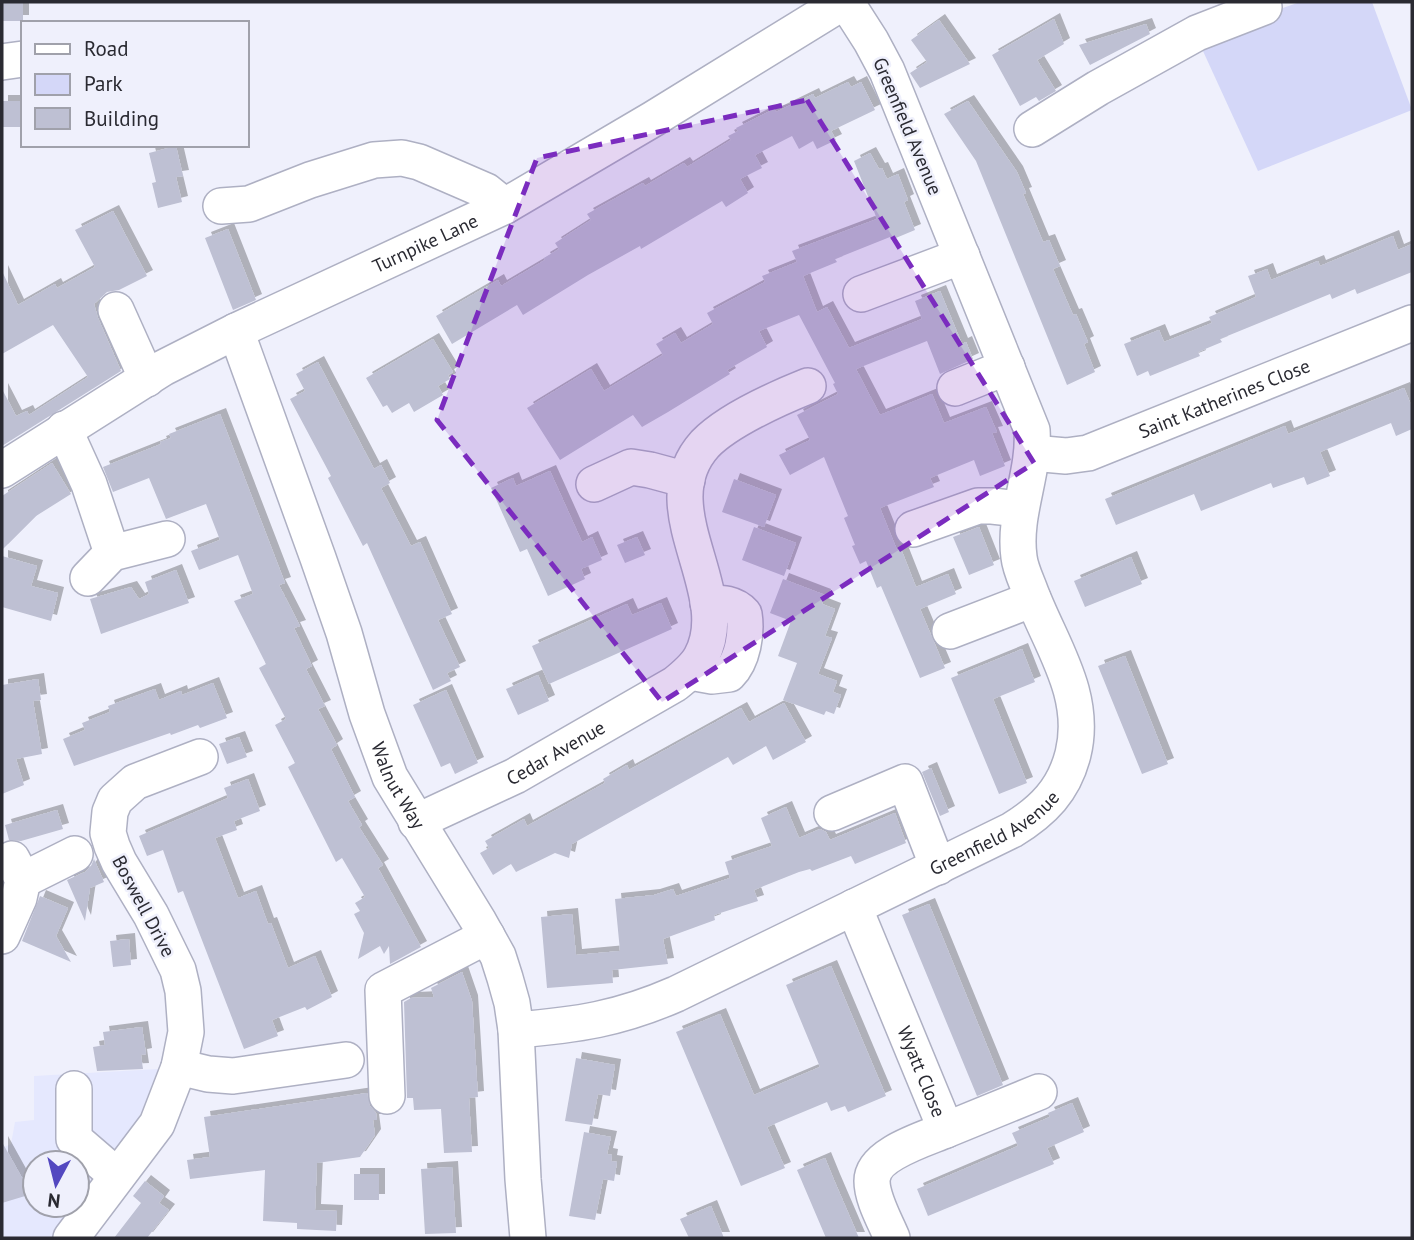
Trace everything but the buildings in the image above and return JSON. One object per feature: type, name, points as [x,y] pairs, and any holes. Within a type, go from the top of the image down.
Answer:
[{"type":"street","name":"Turnpike Lane","points":[[2,470],[147,379],[236,331],[505,206],[845,2]]},
{"type":"street","name":"Greenfield Avenue","points":[[516,1030],[591,1022],[646,1008],[938,867],[1032,818],[1062,785],[1070,765],[1076,743],[1074,692],[1033,599],[1019,559],[1020,509],[1032,453],[1032,430],[887,71],[872,41],[845,2]]},
{"type":"street","points":[[1032,129],[1098,88],[1197,33],[1264,7]]},
{"type":"street","points":[[2,62],[21,60]]},
{"type":"street","points":[[221,205],[249,204],[310,180],[374,160],[402,158],[419,162],[486,191],[505,206]]},
{"type":"street","points":[[861,294],[962,256]]},
{"type":"street","points":[[116,310],[147,379]]},
{"type":"street","name":"Saint Katherines Close","points":[[1032,453],[1066,456],[1088,453],[1412,323]]},
{"type":"street","name":"Walnut Way","points":[[236,331],[344,633],[367,714],[390,777],[498,956],[512,1003],[516,1030],[528,1238]]},
{"type":"street","points":[[955,387],[1007,366]]},
{"type":"street","name":"Cedar Avenue","points":[[416,822],[515,776],[675,684],[690,672],[701,657],[709,635],[708,603],[686,515],[687,480],[694,460],[704,445],[718,433],[778,398],[808,386]]},
{"type":"street","points":[[64,429],[89,484],[100,565],[167,538]]},
{"type":"street","points":[[594,484],[631,467],[687,480]]},
{"type":"street","points":[[913,529],[978,506],[1020,509]]},
{"type":"street","points":[[950,631],[1033,599]]},
{"type":"street","name":"Boswell Drive","points":[[71,1238],[158,1124],[179,1067],[186,1032],[178,970],[151,915],[119,862],[112,846],[108,822],[115,800],[135,782],[200,757]]},
{"type":"street","points":[[832,813],[905,782],[938,867]]},
{"type":"street","points":[[2,936],[19,898],[18,869],[75,854]]},
{"type":"street","name":"Wyatt Close","points":[[854,907],[946,1130],[886,1156],[873,1172],[874,1192],[892,1238]]},
{"type":"street","points":[[387,1096],[383,990],[487,936]]},
{"type":"street","points":[[179,1067],[208,1074],[233,1076],[346,1060]]},
{"type":"street","points":[[74,1089],[74,1139],[117,1176]]},
{"type":"street","points":[[946,1130],[1039,1091]]},
{"type":"highlighted area","points":[[807,100],[1034,463],[662,702],[437,420],[537,158]]},
{"type":"shaded area","points":[[158,1069],[142,1111],[129,1134],[91,1185],[91,1149],[21,1149],[21,1219],[66,1219],[52,1238],[7,1238],[2,1235],[2,1148],[11,1144],[15,1122],[34,1120],[34,1076]]},
{"type":"green space","points":[[1300,2],[1372,2],[1412,110],[1258,171],[1197,38]]}]
